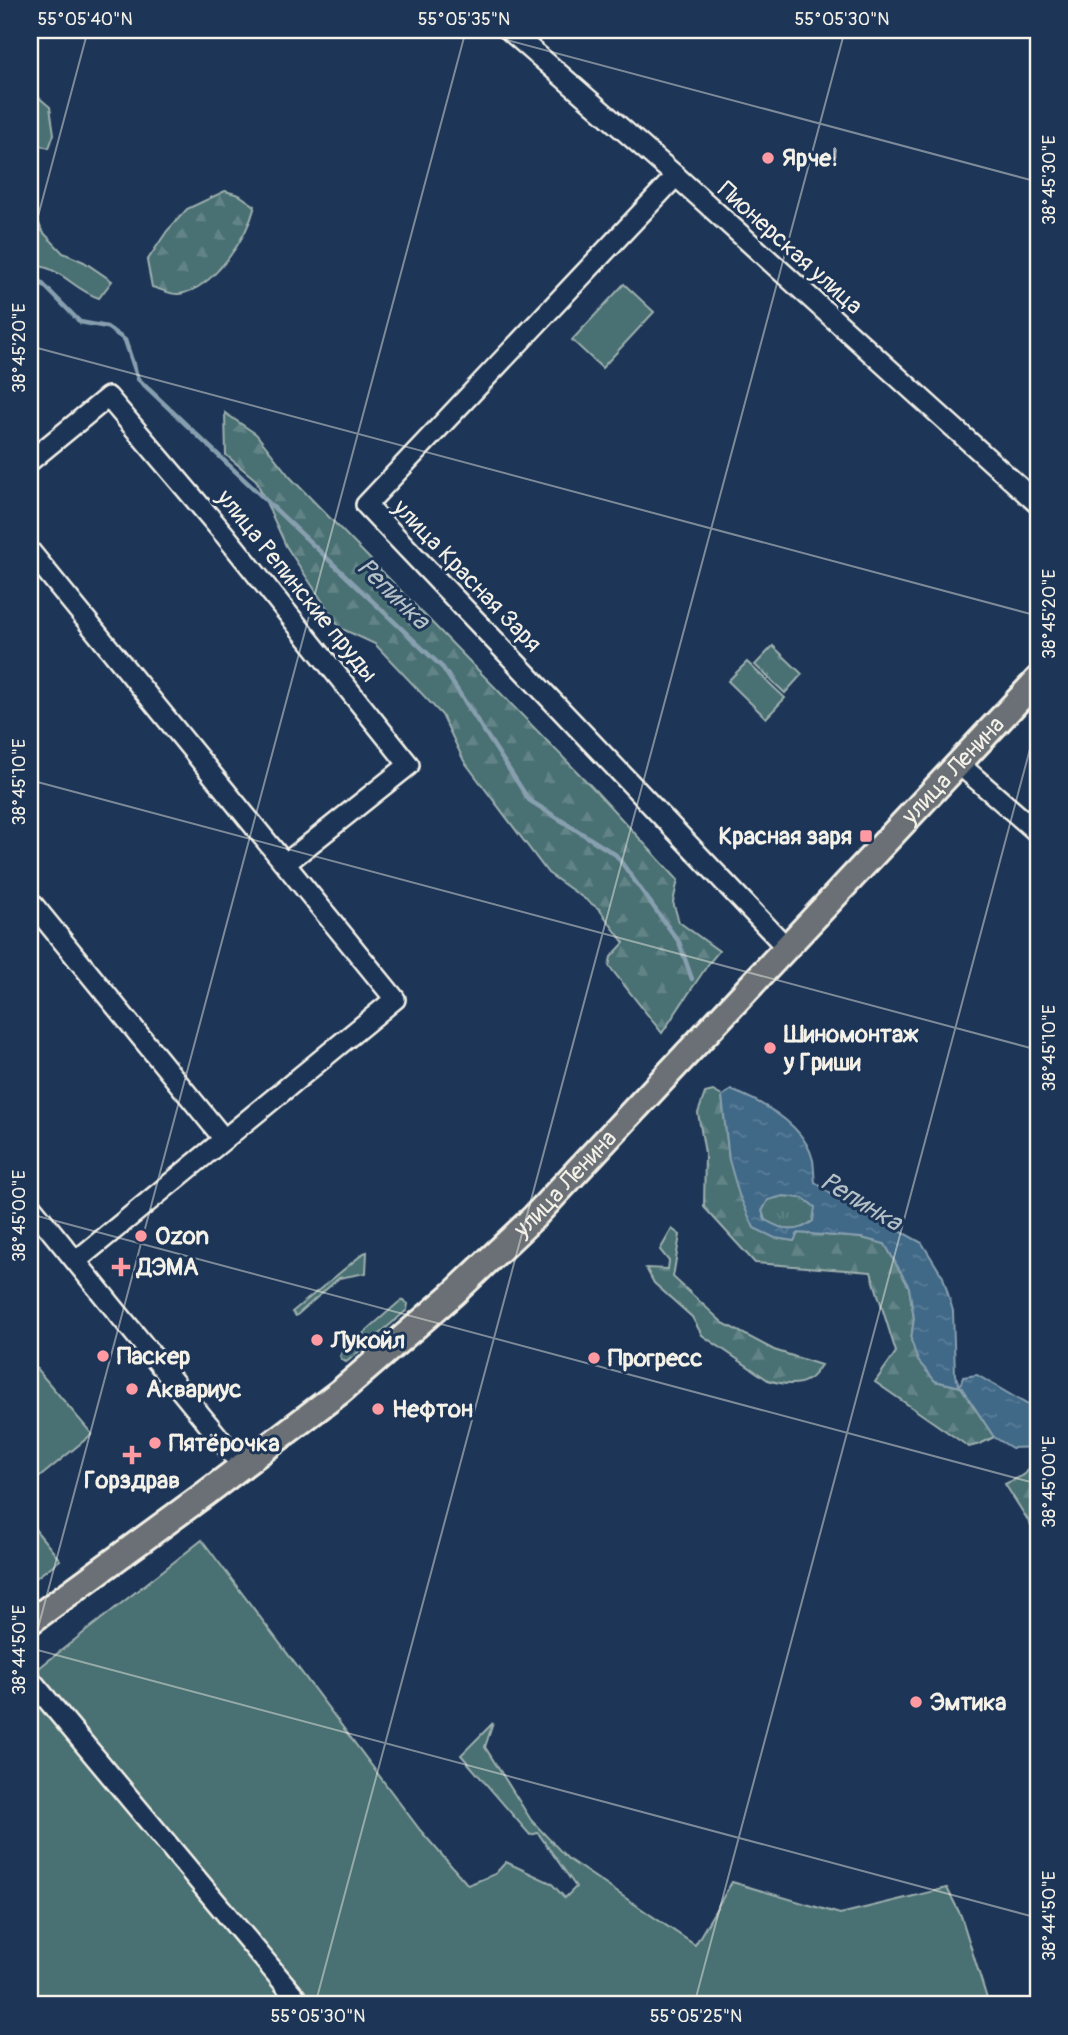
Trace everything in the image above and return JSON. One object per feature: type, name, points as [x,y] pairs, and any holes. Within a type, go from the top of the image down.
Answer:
[{"type":"main road","name":"улица Ленина","points":[[30,1622],[341,1391],[453,1294],[525,1225],[1038,680]]},
{"type":"street","name":"Пионерская улица","points":[[509,30],[676,176],[1038,504]]},
{"type":"street","name":"улица Красная Заря","points":[[676,176],[366,505],[786,947]]},
{"type":"street","name":"улица Репинские пруды","points":[[30,461],[108,397],[225,535],[409,765],[286,863]]},
{"type":"street","points":[[30,551],[395,999],[76,1261]]},
{"type":"street","points":[[959,764],[1038,833]]},
{"type":"street","points":[[30,901],[224,1139]]},
{"type":"street","points":[[30,1205],[243,1466]]},
{"type":"street","points":[[30,1679],[302,2005]]},
{"type":"green space","points":[[30,90],[50,107],[54,134],[49,148],[30,143]]},
{"type":"green space","points":[[225,191],[239,195],[255,206],[245,232],[227,260],[205,282],[192,290],[176,294],[152,287],[147,261],[167,231],[187,209]]},
{"type":"green space","points":[[30,202],[42,231],[63,253],[84,262],[112,281],[99,298],[41,266],[30,283]]},
{"type":"green space","points":[[624,284],[654,312],[602,368],[572,340]]},
{"type":"green space","points":[[225,413],[256,434],[290,477],[592,787],[678,880],[673,902],[679,922],[719,951],[662,1033],[609,966],[611,957],[624,943],[599,909],[548,873],[464,761],[442,715],[375,644],[340,628],[286,546],[256,480],[226,455]]},
{"type":"green space","points":[[773,646],[802,674],[785,693],[755,665]]},
{"type":"green space","points":[[747,662],[785,698],[766,718],[728,681]]},
{"type":"green space","points":[[713,1091],[722,1096],[729,1160],[775,1238],[794,1241],[798,1233],[862,1238],[885,1244],[909,1287],[914,1318],[911,1340],[935,1381],[961,1387],[994,1437],[969,1447],[875,1382],[896,1352],[871,1272],[755,1263],[704,1207],[705,1153],[698,1113],[705,1093]]},
{"type":"green space","points":[[783,1196],[803,1198],[816,1207],[813,1221],[800,1228],[789,1229],[765,1220],[762,1211],[768,1200]]},
{"type":"green space","points":[[672,1229],[680,1235],[673,1277],[723,1323],[774,1350],[821,1365],[813,1376],[805,1382],[794,1384],[768,1380],[702,1335],[692,1317],[654,1283],[646,1268],[668,1269],[669,1261],[660,1250]]},
{"type":"green space","points":[[367,1252],[366,1273],[339,1278],[296,1316],[292,1312],[364,1253]]},
{"type":"green space","points":[[403,1300],[408,1304],[407,1310],[349,1360],[342,1360],[342,1352]]},
{"type":"green space","points":[[30,1361],[92,1434],[30,1485]]},
{"type":"green space","points":[[1038,1463],[1038,1536],[1005,1484],[1024,1475],[1033,1464]]},
{"type":"green space","points":[[30,1523],[60,1560],[30,1582]]},
{"type":"green space","points":[[202,1540],[420,1830],[468,1885],[495,1874],[506,1862],[551,1883],[565,1898],[576,1887],[538,1833],[530,1835],[461,1755],[493,1723],[485,1747],[531,1820],[568,1859],[695,1945],[732,1882],[840,1914],[947,1888],[961,1916],[989,2005],[30,2005],[30,1675]]},
{"type":"water","points":[[731,1090],[780,1116],[801,1136],[808,1147],[813,1160],[815,1182],[831,1194],[850,1198],[867,1213],[922,1243],[943,1277],[953,1311],[955,1375],[960,1386],[963,1377],[977,1375],[1033,1408],[1038,1422],[1038,1447],[1012,1448],[994,1437],[961,1387],[935,1381],[918,1361],[911,1340],[914,1318],[909,1287],[885,1244],[862,1238],[798,1233],[794,1241],[775,1238],[754,1228],[739,1195],[729,1160],[722,1096]],"holes":[[[783,1196],[803,1198],[815,1207],[813,1221],[807,1225],[789,1229],[765,1220],[762,1211],[768,1200]]]},
{"type":"waterway","name":"Репинка","points":[[30,271],[80,322],[107,327],[125,340],[138,379],[443,668],[529,800],[616,855],[679,942],[692,979]]},
{"type":"place","name":"Ярче!","points":[[768,158]]},
{"type":"place","name":"Красная заря","points":[[866,836]]},
{"type":"place","name":"Шиномонтаж у Гриши","points":[[770,1048]]},
{"type":"place","name":"Ozon","points":[[141,1236]]},
{"type":"place","name":"ДЭМА","points":[[121,1267]]},
{"type":"place","name":"Лукойл","points":[[317,1340]]},
{"type":"place","name":"Паскер","points":[[103,1356]]},
{"type":"place","name":"Прогресс","points":[[594,1358]]},
{"type":"place","name":"Аквариус","points":[[132,1389]]},
{"type":"place","name":"Нефтон","points":[[378,1409]]},
{"type":"place","name":"Пятёрочка","points":[[155,1443]]},
{"type":"place","name":"Горздрав","points":[[132,1455]]},
{"type":"place","name":"Эмтика","points":[[916,1702]]}]
